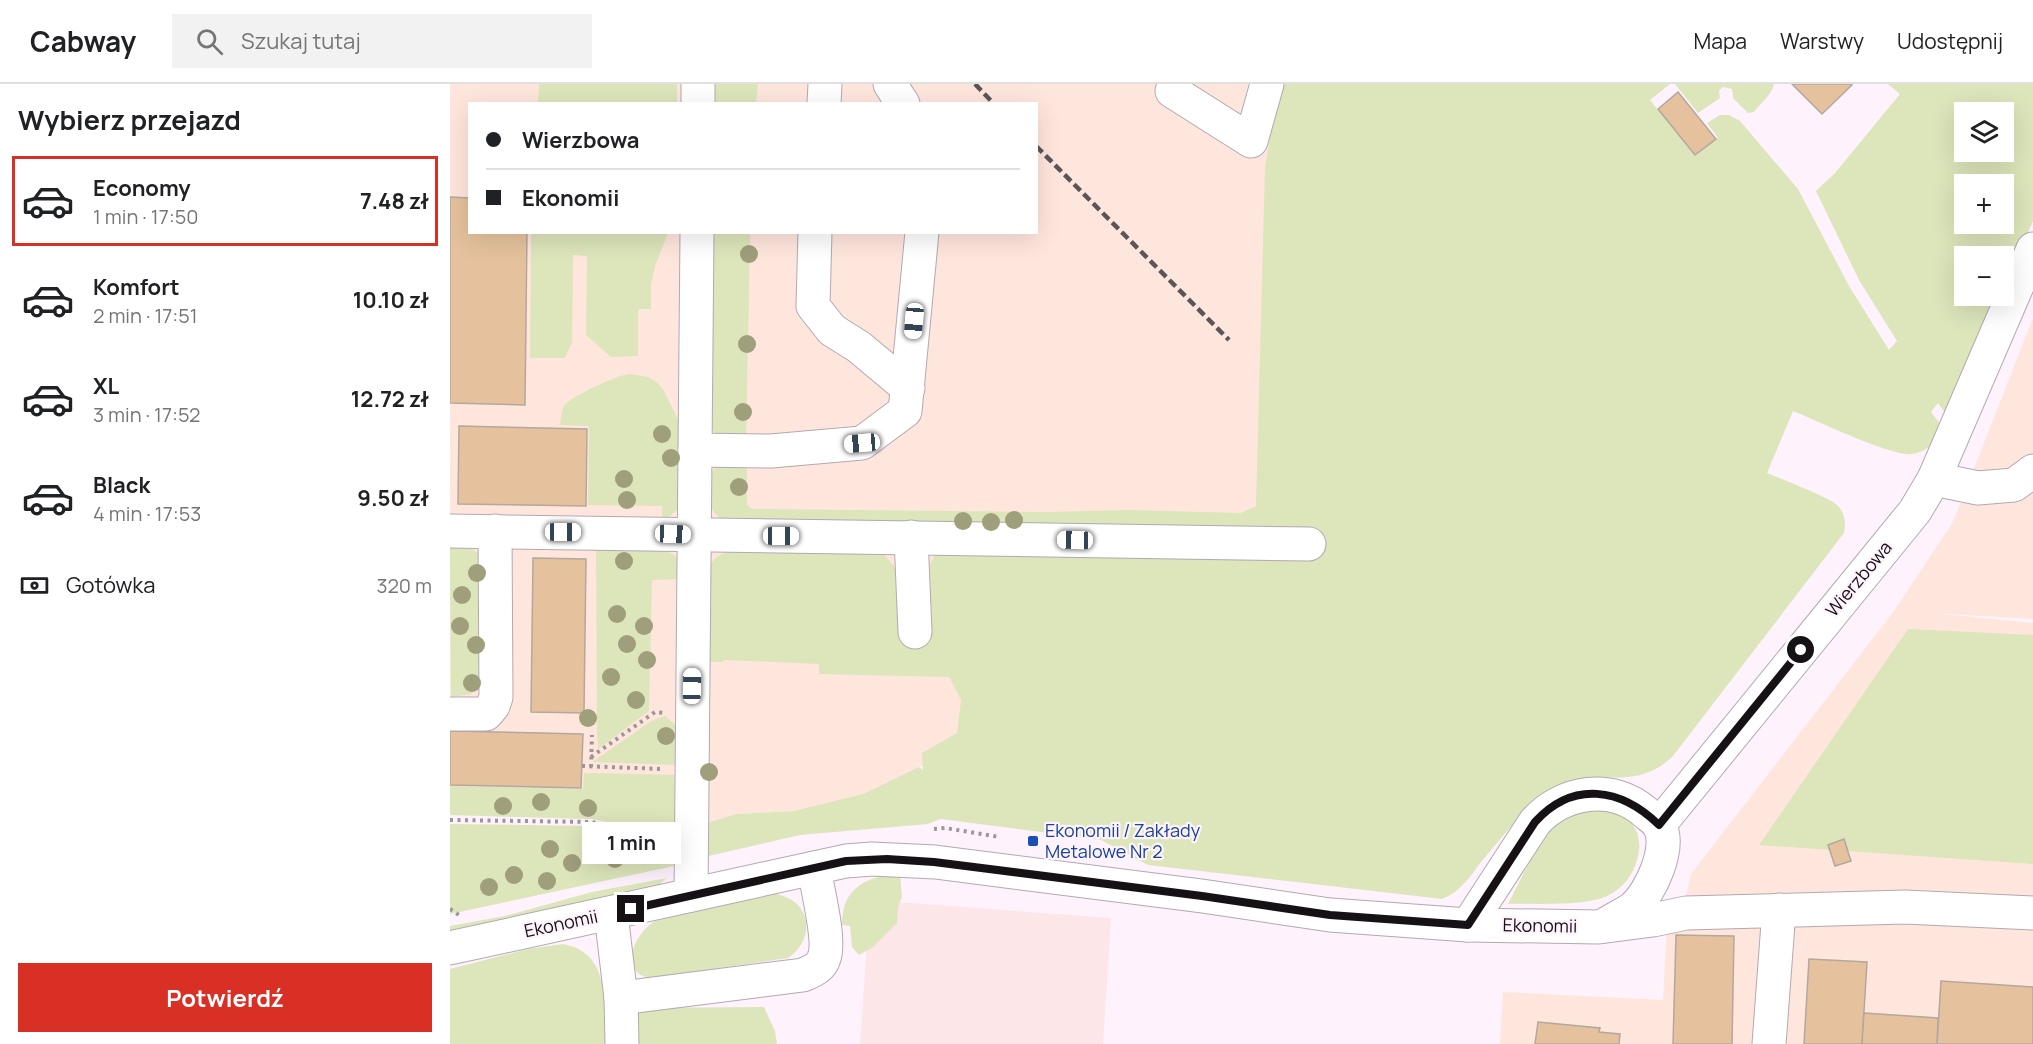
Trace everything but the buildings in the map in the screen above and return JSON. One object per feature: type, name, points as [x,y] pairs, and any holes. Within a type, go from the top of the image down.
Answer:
[{"type":"street","points":[[698,84],[698,102]]},
{"type":"street","points":[[824,102],[825,84]]},
{"type":"street","points":[[890,84],[902,102]]},
{"type":"street","points":[[1176,84],[1172,91],[1251,141],[1267,84]]},
{"type":"street","points":[[691,895],[697,234]]},
{"type":"street","points":[[815,234],[813,306],[832,330],[859,347],[908,388]]},
{"type":"street","points":[[695,450],[771,451],[862,443],[905,411],[921,234]]},
{"type":"street","name":"Wierzbowa","points":[[1659,825],[1914,511],[1934,479],[2033,249]]},
{"type":"street","points":[[1934,479],[1978,488],[2014,485],[2033,471]]},
{"type":"street","points":[[450,531],[1310,544]]},
{"type":"street","points":[[450,714],[486,714],[494,706],[496,698],[495,531]]},
{"type":"street","points":[[911,537],[915,632]]},
{"type":"street","points":[[1468,925],[1535,822],[1544,812],[1556,804],[1583,795],[1615,796],[1640,807],[1659,825],[1662,837],[1659,864],[1645,895],[1633,908],[1599,927]]},
{"type":"street","name":"Ekonomii","points":[[450,948],[846,861],[872,859],[934,862],[1202,896],[1330,915],[1468,925],[1599,927],[1686,913],[1905,907],[2033,913]]},
{"type":"street","points":[[621,998],[803,975],[818,968],[824,958],[826,945],[814,868]]},
{"type":"street","points":[[1769,1044],[1779,910]]},
{"type":"street","points":[[611,914],[621,998],[622,1044]]},
{"type":"path","points":[[591,757],[655,712],[692,714]]},
{"type":"path","points":[[591,767],[592,735]]},
{"type":"path","points":[[582,766],[692,770]]},
{"type":"path","points":[[450,820],[591,822],[691,844]]},
{"type":"shaded area","points":[[450,84],[1473,84],[1276,514],[978,722],[934,760],[863,794],[835,803],[794,811],[736,814],[668,834],[591,819],[450,815]]},
{"type":"shaded area","points":[[2033,318],[2033,619],[1931,613],[2033,623],[2033,1044],[1500,1044],[1503,992],[1663,1000],[1667,921],[1686,897],[1691,874],[1894,611],[1953,522]]},
{"type":"shaded area","points":[[870,900],[1111,918],[1103,1044],[860,1044]]},
{"type":"green space","points":[[539,84],[677,84],[677,102],[538,102]]},
{"type":"green space","points":[[713,84],[758,84],[756,102],[712,102]]},
{"type":"green space","points":[[1279,84],[1670,84],[1650,100],[1695,156],[1718,138],[1707,123],[1720,115],[1729,115],[1740,121],[1798,189],[1849,286],[1889,350],[1897,341],[1859,280],[1816,191],[1835,173],[1900,94],[1888,84],[2033,84],[2033,221],[2014,265],[2014,246],[1954,246],[1954,306],[1997,306],[1949,418],[1938,403],[1931,412],[1944,429],[1941,434],[1931,446],[1922,451],[1912,454],[1902,453],[1872,444],[1793,411],[1767,473],[1838,506],[1844,518],[1844,533],[1673,756],[1658,768],[1643,774],[1629,777],[1584,778],[1556,787],[1525,812],[1464,884],[1448,896],[1442,899],[1148,865],[1101,840],[941,819],[928,824],[800,835],[709,856],[706,851],[703,824],[736,814],[794,811],[863,794],[919,767],[923,770],[922,753],[957,733],[961,700],[949,677],[819,674],[819,664],[724,660],[723,662],[706,662],[709,568],[722,554],[741,548],[876,545],[903,577],[931,632],[930,564],[939,548],[721,519],[709,504],[707,487],[708,480],[718,466],[732,461],[747,462],[747,505],[752,509],[1047,512],[1130,510],[1241,513],[1256,506],[1265,167]]},
{"type":"green space","points":[[1675,84],[1774,84],[1769,95],[1754,112],[1748,113],[1733,98],[1732,89],[1723,87],[1719,91],[1720,98],[1698,113]]},
{"type":"green space","points":[[531,234],[668,234],[655,266],[651,284],[651,309],[638,309],[638,356],[611,357],[586,335],[587,256],[573,255],[572,342],[565,358],[530,358]]},
{"type":"green space","points":[[710,234],[750,234],[746,444],[722,441],[713,430],[707,417]]},
{"type":"green space","points":[[629,374],[648,377],[657,382],[664,391],[683,430],[678,509],[662,523],[662,506],[588,505],[589,426],[560,425],[563,408],[568,402],[594,387]]},
{"type":"green space","points":[[450,547],[472,549],[480,555],[483,684],[471,694],[451,697]]},
{"type":"green space","points":[[596,548],[660,550],[675,556],[680,573],[680,579],[652,580],[649,711],[598,749],[597,732]]},
{"type":"green space","points":[[1908,629],[2033,635],[2033,864],[1759,845]]},
{"type":"green space","points":[[665,716],[679,728],[678,765],[592,762],[653,720]]},
{"type":"green space","points":[[584,773],[680,775],[679,837],[592,819],[450,815],[450,786],[583,789]]},
{"type":"green space","points":[[1576,811],[1614,813],[1622,816],[1634,827],[1639,842],[1639,851],[1630,876],[1619,889],[1599,899],[1560,904],[1508,904],[1549,828]]},
{"type":"green space","points":[[450,824],[591,826],[677,844],[674,866],[450,914]]},
{"type":"green space","points":[[892,874],[900,874],[902,897],[898,907],[897,923],[873,947],[859,955],[852,947],[850,926],[842,925],[845,903],[855,889],[863,883]]},
{"type":"green space","points":[[667,878],[655,888],[450,938],[450,926],[505,916],[592,892]]},
{"type":"green space","points":[[770,892],[784,896],[797,904],[805,918],[806,933],[803,941],[788,958],[651,978],[640,975],[634,969],[632,952],[641,934],[655,921]]},
{"type":"green space","points":[[563,944],[579,949],[590,958],[598,970],[604,998],[605,1044],[450,1044],[450,969],[528,949]]},
{"type":"green space","points":[[764,1007],[775,1031],[777,1044],[632,1044],[631,1008]]},
{"type":"railway","points":[[975,84],[992,102]]},
{"type":"railway","points":[[1038,148],[1229,340]]},
{"type":"place","name":"Ekonomii / Zakłady Metalowe Nr 2","points":[[1033,841]]},
{"type":"route","points":[[631,909],[846,861],[902,859],[1182,893],[1330,915],[1468,925],[1535,822],[1556,804],[1583,795],[1615,796],[1640,807],[1659,825],[1801,650]]}]
